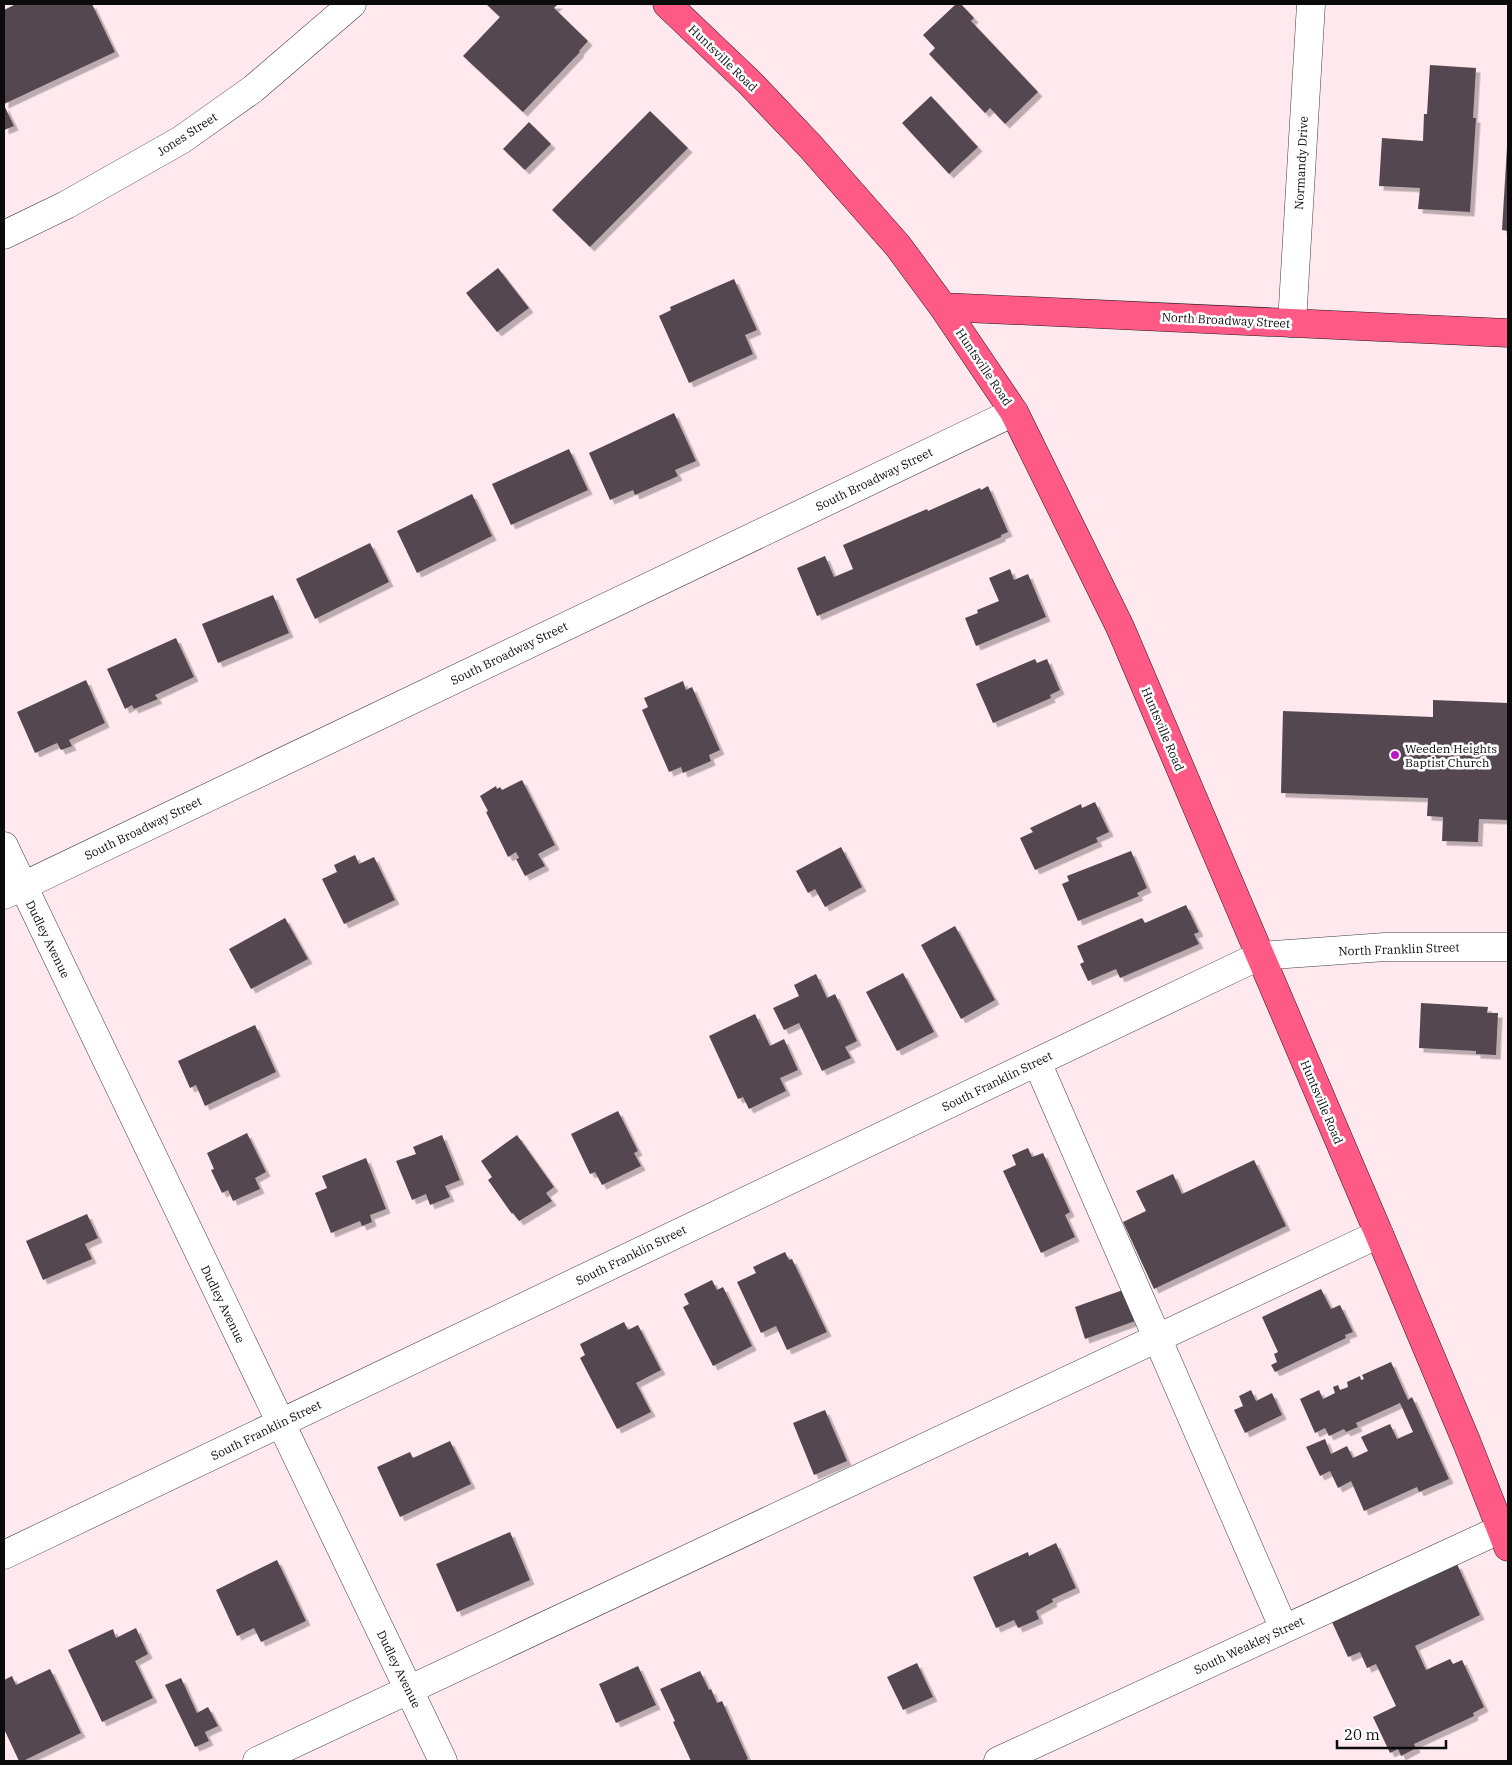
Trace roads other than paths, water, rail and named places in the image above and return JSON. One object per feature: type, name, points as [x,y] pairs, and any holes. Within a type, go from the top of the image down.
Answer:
[{"type":"main road","name":"Huntsville Road","points":[[667,4],[749,82],[810,146],[898,246],[943,307],[1014,412],[1120,627],[1506,1535]]},
{"type":"main road","name":"North Broadway Street","points":[[943,307],[1508,333]]},
{"type":"street","name":"Jones Street","points":[[4,235],[66,205],[181,140],[253,89],[352,4]]},
{"type":"street","name":"Normandy Drive","points":[[1292,323],[1311,4]]},
{"type":"street","name":"South Broadway Street","points":[[13,890],[1014,412]]},
{"type":"street","name":"Dudley Avenue","points":[[4,846],[13,890],[280,1423],[444,1761]]},
{"type":"street","name":"North Franklin Street","points":[[1259,956],[1385,946],[1508,947]]},
{"type":"street","name":"South Franklin Street","points":[[4,1555],[1259,956]]},
{"type":"street","points":[[1037,1062],[1284,1629]]},
{"type":"street","points":[[257,1761],[1379,1234]]},
{"type":"street","name":"South Weakley Street","points":[[998,1761],[1284,1629],[1506,1535]]},
{"type":"place","name":"Weeden Heights Baptist Church","points":[[1395,755]]}]
